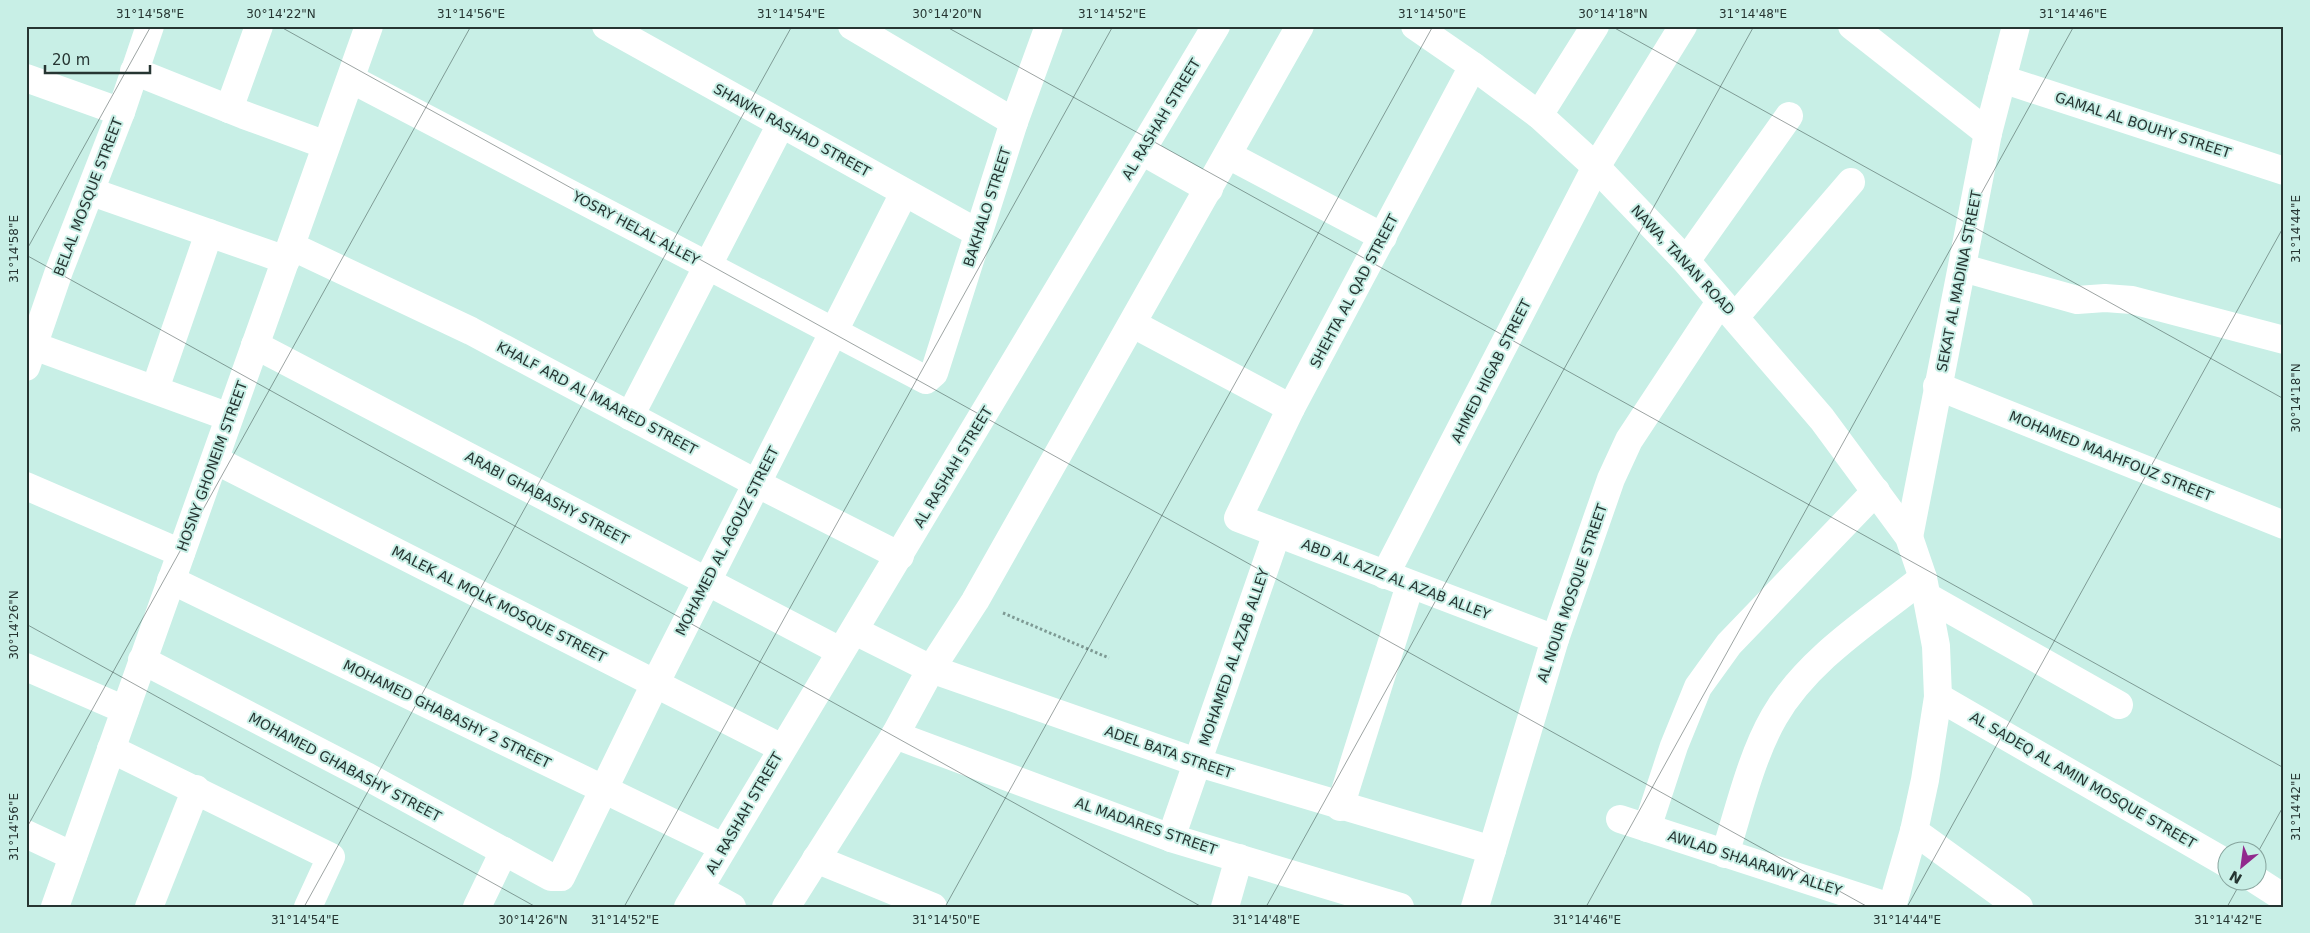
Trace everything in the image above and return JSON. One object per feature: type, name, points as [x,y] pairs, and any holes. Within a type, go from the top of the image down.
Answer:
[{"type":"street","name":"BELAL MOSQUE STREET","points":[[29,356],[59,272],[92,192],[150,26]]},
{"type":"street","points":[[230,109],[258,26]]},
{"type":"street","name":"HOSNY GHONEIM STREET","points":[[55,907],[142,660],[216,460],[229,417],[369,26]]},
{"type":"street","name":"SHAWKI RASHAD STREET","points":[[606,26],[978,233]]},
{"type":"street","points":[[852,26],[1014,122]]},
{"type":"street","name":"BAKHALO STREET","points":[[920,379],[930,379],[934,373],[1014,122],[1050,26]]},
{"type":"street","name":"AL RASHAH STREET","points":[[694,898],[782,748],[900,556],[1216,26]]},
{"type":"street","points":[[786,907],[894,735],[931,668],[975,600],[1133,324],[1300,26]]},
{"type":"street","name":"NAWA, TANAN ROAD","points":[[1414,26],[1473,66],[1539,115],[1596,167],[1686,261],[1822,419],[1909,537]]},
{"type":"street","points":[[1539,115],[1595,26]]},
{"type":"street","name":"AHMED HIGAB STREET","points":[[1385,575],[1596,167],[1682,26]]},
{"type":"street","name":"SEKAT AL MADINA STREET","points":[[1909,537],[1988,133],[2016,26]]},
{"type":"street","points":[[1853,27],[1988,133]]},
{"type":"street","name":"SHEHTA AL QAD STREET","points":[[1238,518],[1291,408],[1473,66]]},
{"type":"street","points":[[134,71],[326,145]]},
{"type":"street","points":[[26,78],[121,112]]},
{"type":"street","name":"YOSRY HELAL ALLEY","points":[[351,79],[920,379]]},
{"type":"street","name":"GAMAL AL BOUHY STREET","points":[[2002,79],[2284,171]]},
{"type":"street","points":[[1686,261],[1788,116]]},
{"type":"street","points":[[630,416],[781,124]]},
{"type":"street","points":[[1142,150],[1209,189]]},
{"type":"street","points":[[1228,155],[1383,237]]},
{"type":"street","name":"AL NOUR MOSQUE STREET","points":[[1475,907],[1555,639],[1611,479],[1629,440],[1728,309],[1851,182]]},
{"type":"street","name":"KHALF ARD AL MAARED STREET","points":[[92,192],[210,233],[288,253],[471,331],[756,483],[900,556]]},
{"type":"street","name":"MOHAMED AL AGOUZ STREET","points":[[547,875],[556,878],[564,873],[655,684],[904,193]]},
{"type":"street","points":[[155,389],[210,233]]},
{"type":"street","points":[[1963,268],[2077,300],[2105,298],[2132,300],[2284,340]]},
{"type":"street","points":[[1133,324],[1291,408]]},
{"type":"street","name":"ARABI GHABASHY STREET","points":[[255,345],[707,582],[847,641]]},
{"type":"street","points":[[29,356],[155,389],[229,417]]},
{"type":"street","name":"MOHAMED MAAHFOUZ STREET","points":[[1938,386],[2284,525]]},
{"type":"street","name":"MALEK AL MOLK MOSQUE STREET","points":[[216,460],[782,748]]},
{"type":"street","points":[[26,486],[181,553]]},
{"type":"street","points":[[1648,828],[1674,746],[1698,688],[1729,644],[1876,491]]},
{"type":"street","name":"ABD AL AZIZ AL AZAB ALLEY","points":[[1238,518],[1555,639]]},
{"type":"street","name":"MOHAMED AL AZAB ALLEY","points":[[1171,838],[1277,533]]},
{"type":"street","points":[[1891,907],[1914,831],[1925,780],[1938,697],[1936,646],[1925,587],[1909,537]]},
{"type":"street","name":"MOHAMED GHABASHY 2 STREET","points":[[171,580],[723,847]]},
{"type":"street","points":[[1340,807],[1410,585]]},
{"type":"street","points":[[1925,587],[2119,704]]},
{"type":"street","points":[[1725,854],[1761,745],[1784,700],[1799,680],[1820,660],[1925,587]]},
{"type":"street","name":"ADEL BATA STREET","points":[[847,641],[931,668],[1198,763],[1340,807],[1492,850]]},
{"type":"street","name":"MOHAMED GHABASHY STREET","points":[[142,660],[547,875]]},
{"type":"street","points":[[26,667],[125,710]]},
{"type":"street","name":"AL SADEQ AL AMIN MOSQUE STREET","points":[[1938,697],[2218,858]]},
{"type":"street","name":"AL MADARES STREET","points":[[894,735],[1171,838],[1400,907]]},
{"type":"street","points":[[111,749],[196,789],[331,857],[308,907]]},
{"type":"street","points":[[149,907],[196,789]]},
{"type":"street","name":"AWLAD SHAARAWY ALLEY","points":[[1620,819],[1891,907]]},
{"type":"street","points":[[1914,831],[2019,907]]},
{"type":"street","points":[[26,834],[73,856]]},
{"type":"street","points":[[476,907],[504,851]]},
{"type":"street","points":[[1225,907],[1239,858]]},
{"type":"street","points":[[816,859],[933,907]]},
{"type":"street","points":[[2268,888],[2284,898]]},
{"type":"street","points":[[694,898],[732,907]]},
{"type":"path","points":[[975,600],[1109,658]]}]
